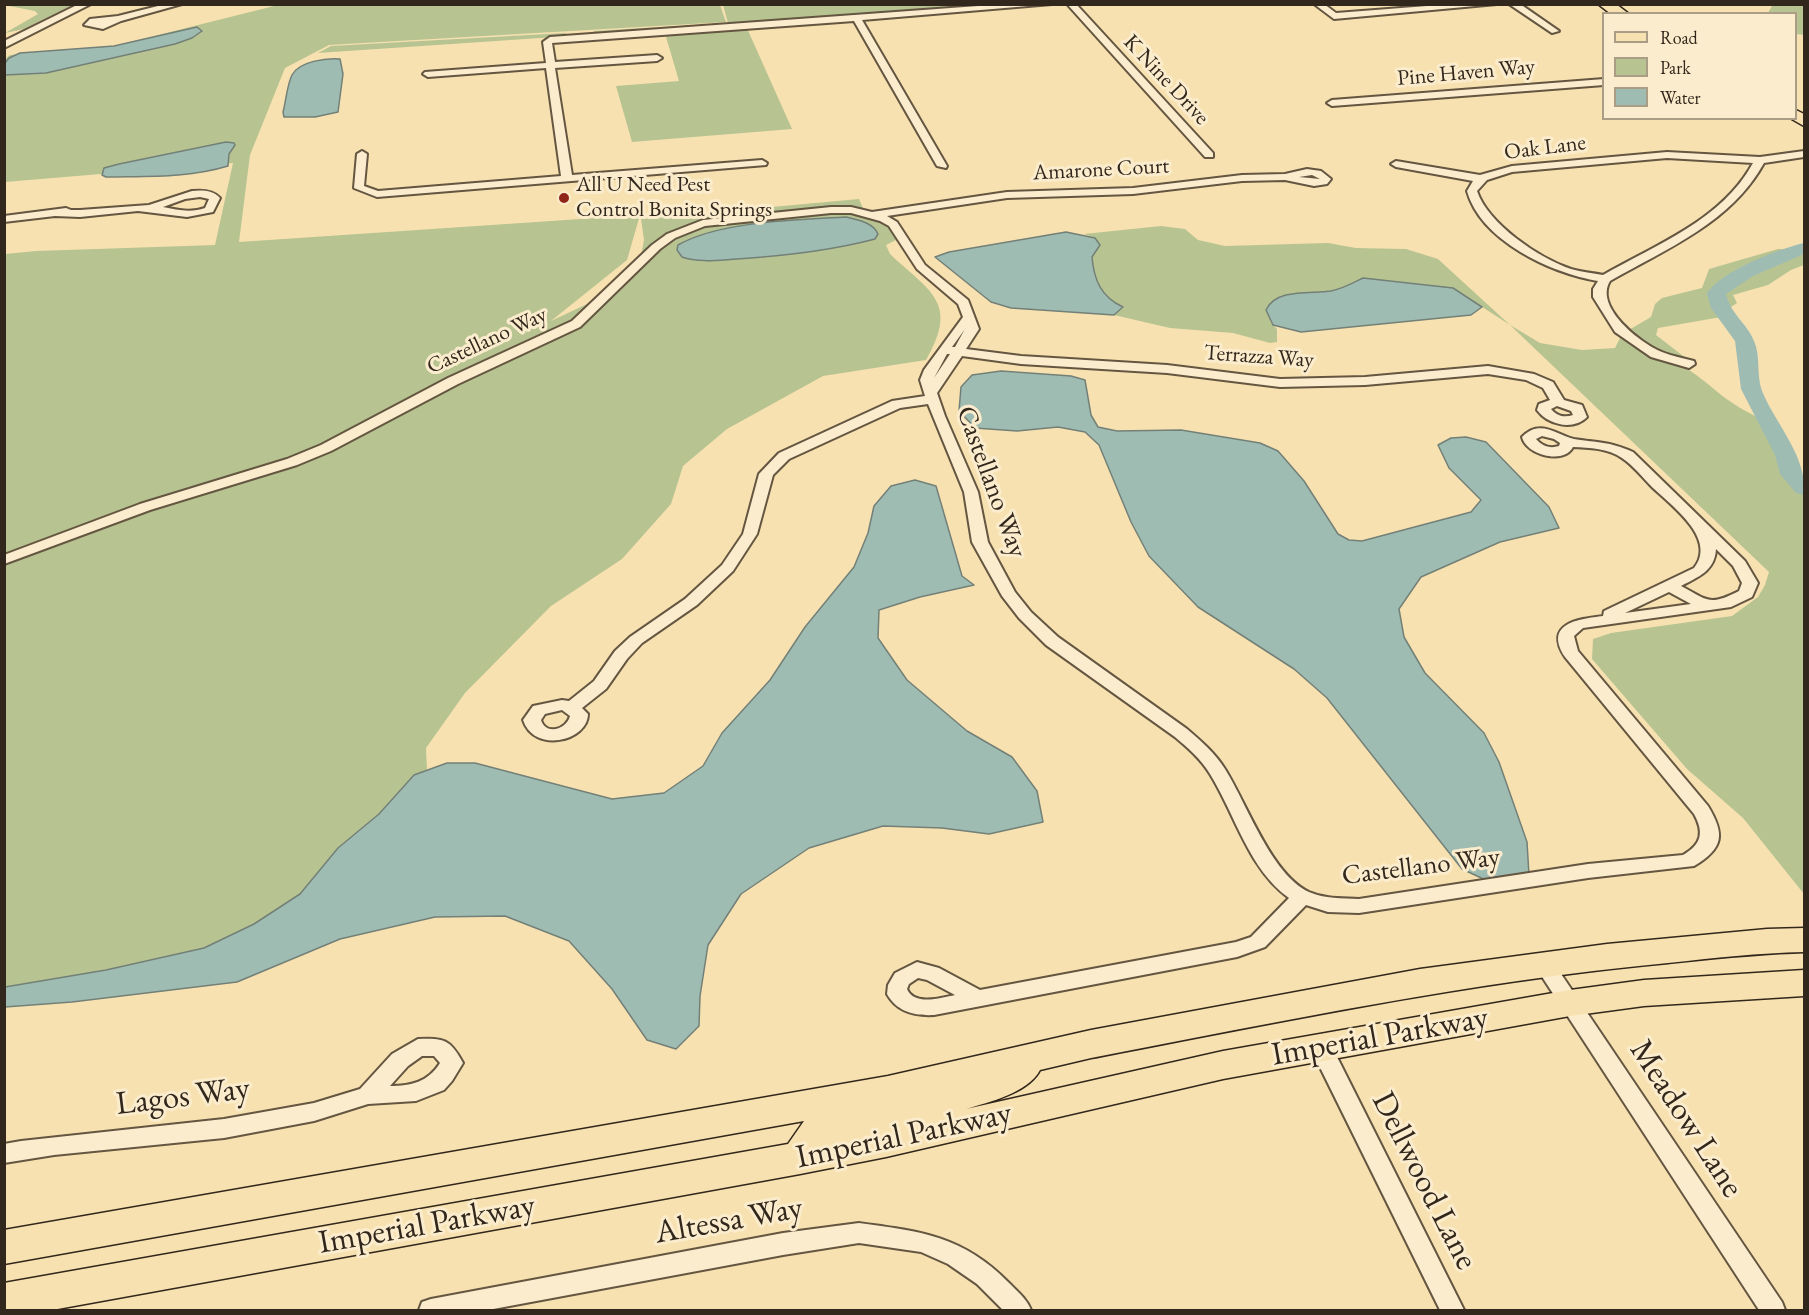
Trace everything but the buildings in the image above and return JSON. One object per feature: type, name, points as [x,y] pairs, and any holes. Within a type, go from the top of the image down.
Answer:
[{"type":"main road","points":[[1605,4],[1628,9]]},
{"type":"main road","name":"Imperial Parkway","points":[[4,1247],[888,1091],[1046,1055],[1420,982],[1544,964],[1756,942],[1804,940]]},
{"type":"main road","name":"Imperial Parkway","points":[[4,1301],[906,1138],[1016,1113],[1076,1096],[1223,1065],[1570,1003],[1644,993],[1804,983]]},
{"type":"main road","points":[[800,1158],[809,1139],[818,1129],[830,1123],[970,1094],[1006,1081],[1046,1055]]},
{"type":"street","points":[[4,52],[12,42],[59,22],[65,16],[87,4]]},
{"type":"street","points":[[118,19],[178,4]]},
{"type":"street","points":[[567,179],[549,66],[547,42],[552,40],[1048,4]]},
{"type":"street","name":"K Nine Drive","points":[[1071,4],[1209,155]]},
{"type":"street","points":[[1318,4],[1334,16],[1493,4]]},
{"type":"street","points":[[1513,4],[1555,32]]},
{"type":"street","points":[[857,18],[942,166]]},
{"type":"street","points":[[428,74],[657,58]]},
{"type":"street","name":"Pine Haven Way","points":[[1332,103],[1602,82]]},
{"type":"street","points":[[362,154],[359,189],[377,194],[762,163]]},
{"type":"street","name":"Oak Lane","points":[[1605,279],[1563,270],[1511,238],[1484,214],[1473,199],[1474,186],[1482,179],[1512,169],[1658,156],[1765,160],[1804,154]]},
{"type":"street","points":[[1689,364],[1656,354],[1619,329],[1599,297],[1599,289],[1605,279],[1715,215],[1765,160]]},
{"type":"street","points":[[1396,164],[1482,179]]},
{"type":"street","name":"Amarone Court","points":[[874,215],[997,196],[1105,193],[1233,178],[1285,177]]},
{"type":"street","points":[[4,219],[57,213],[86,214],[150,208],[206,194],[215,198],[213,207],[196,213],[176,214],[150,208]]},
{"type":"street","points":[[893,224],[920,209]]},
{"type":"street","name":"Castellano Way","points":[[4,560],[145,507],[292,462],[326,448],[453,381],[576,324],[656,247],[687,229],[719,220],[831,210],[851,210],[874,215],[893,224],[921,267],[964,303],[973,328],[951,351],[932,401],[971,492],[980,543],[1008,593],[1025,615],[1052,641],[1181,733],[1201,750],[1217,770],[1270,868],[1283,884],[1302,897],[1328,905],[1359,906],[1588,871],[1677,863],[1701,854],[1710,841],[1710,826],[1706,818],[1566,646],[1564,640],[1568,630],[1573,626],[1708,607],[1742,597],[1749,589],[1750,583],[1740,564],[1622,451],[1600,444],[1567,442]]},
{"type":"street","name":"Terrazza Way","points":[[951,351],[1074,365],[1167,369],[1280,383],[1365,381],[1488,370],[1529,377],[1548,385],[1559,403]]},
{"type":"street","points":[[572,707],[600,685],[621,655],[636,640],[691,602],[728,568],[750,534],[761,488],[766,474],[774,465],[795,449],[880,413],[932,401]]},
{"type":"street","name":"Castellano Way","points":[[1596,621],[1694,575],[1707,562],[1708,543],[1698,524]]},
{"type":"street","points":[[1670,586],[1708,607]]},
{"type":"street","points":[[978,998],[1237,949],[1258,942],[1302,897]]},
{"type":"street","name":"Meadow Lane","points":[[1544,964],[1773,1311]]},
{"type":"street","name":"Dellwood Lane","points":[[1322,1049],[1452,1311]]},
{"type":"street","name":"Lagos Way","points":[[4,1155],[48,1146],[185,1133],[257,1122],[335,1106],[368,1095]]},
{"type":"street","name":"Altessa Way","points":[[431,1311],[783,1244],[859,1233],[923,1242],[956,1256],[986,1276],[1019,1311]]},
{"type":"green space","points":[[1773,4],[1804,5],[1804,35],[1797,34],[1797,12],[1769,12]]},
{"type":"green space","points":[[4,5],[73,5],[24,29],[5,33],[38,14],[35,11]]},
{"type":"green space","points":[[278,5],[720,5],[726,22],[329,45],[285,68],[250,155],[239,242],[640,215],[627,260],[551,321],[587,304],[640,261],[644,240],[641,219],[859,199],[865,213],[890,224],[902,237],[886,245],[890,254],[917,278],[935,299],[940,311],[936,340],[926,360],[823,376],[727,429],[683,466],[671,504],[622,559],[551,606],[465,693],[426,748],[427,770],[414,775],[379,814],[338,848],[300,894],[254,924],[204,948],[106,970],[5,987],[5,254],[215,245],[233,163],[5,182],[5,59],[10,55],[106,48]]},
{"type":"green space","points":[[723,5],[1046,5],[746,26],[792,129],[632,142],[616,86],[679,81],[664,30],[592,34],[594,31],[728,23]]},
{"type":"green space","points":[[565,33],[570,36],[318,53],[331,46]]},
{"type":"green space","points":[[1161,226],[1185,229],[1198,240],[1225,246],[1328,243],[1356,248],[1406,249],[1438,259],[1510,325],[1453,288],[1363,278],[1333,291],[1291,295],[1270,321],[1277,329],[1277,342],[1270,343],[1233,333],[1170,328],[1114,315],[1123,308],[1113,302],[1100,287],[1094,269],[1095,238],[1084,234]]},
{"type":"green space","points":[[1778,249],[1804,250],[1804,265],[1791,270],[1768,285],[1733,295],[1737,303],[1725,311],[1727,316],[1658,328],[1656,335],[1687,359],[1689,370],[1728,400],[1774,429],[1795,470],[1804,482],[1804,894],[1743,818],[1687,769],[1592,659],[1593,639],[1611,633],[1732,616],[1758,597],[1769,572],[1510,325],[1540,343],[1582,350],[1615,348],[1622,334],[1651,317],[1655,304],[1662,298],[1702,288],[1709,269]]},
{"type":"water","points":[[197,27],[202,31],[192,38],[175,44],[46,73],[5,75],[5,63],[9,58],[20,53],[114,46]]},
{"type":"water","points":[[340,59],[343,74],[338,112],[315,117],[284,117],[289,83],[296,70],[314,61]]},
{"type":"water","points":[[226,142],[235,145],[229,154],[228,166],[213,170],[168,176],[106,177],[102,175],[104,168],[119,164]]},
{"type":"water","points":[[846,217],[864,222],[876,230],[878,234],[875,239],[806,252],[702,261],[682,257],[677,250],[678,245],[695,237],[737,226]]},
{"type":"water","points":[[1066,232],[1095,238],[1100,245],[1092,257],[1093,265],[1104,293],[1123,307],[1114,315],[1011,308],[991,302],[935,257],[949,252]]},
{"type":"water","points":[[1363,278],[1453,288],[1482,307],[1471,315],[1301,332],[1273,325],[1266,310],[1271,303],[1286,295],[1331,291]]},
{"type":"water","points":[[1001,371],[1071,376],[1085,380],[1091,415],[1098,427],[1117,431],[1181,430],[1260,443],[1278,451],[1304,481],[1338,534],[1349,540],[1362,541],[1471,512],[1481,500],[1449,468],[1438,445],[1451,438],[1466,437],[1486,442],[1549,507],[1559,528],[1500,542],[1421,577],[1399,609],[1404,637],[1425,673],[1484,733],[1499,762],[1527,842],[1529,875],[1492,883],[1462,869],[1327,698],[1294,669],[1198,607],[1149,556],[1131,522],[1099,445],[1085,432],[1058,427],[1017,431],[975,428],[959,411],[961,387],[972,375]]},
{"type":"water","points":[[915,480],[936,486],[962,576],[974,585],[920,597],[879,610],[878,638],[907,680],[967,731],[1012,757],[1037,791],[1043,822],[989,834],[942,828],[883,826],[809,848],[741,894],[708,945],[700,996],[699,1026],[676,1049],[647,1040],[612,989],[569,941],[505,916],[435,917],[340,939],[237,982],[72,1002],[5,1007],[5,987],[106,970],[204,948],[254,924],[300,894],[338,848],[379,814],[414,775],[447,763],[475,763],[612,799],[664,793],[703,766],[722,733],[770,680],[805,627],[854,567],[868,533],[874,506],[891,486]]},
{"type":"waterway","points":[[1804,248],[1747,272],[1716,293],[1720,308],[1745,341],[1751,389],[1786,455],[1791,474],[1804,488]]},
{"type":"place","name":"All U Need Pest Control Bonita Springs","points":[[564,198]]}]
